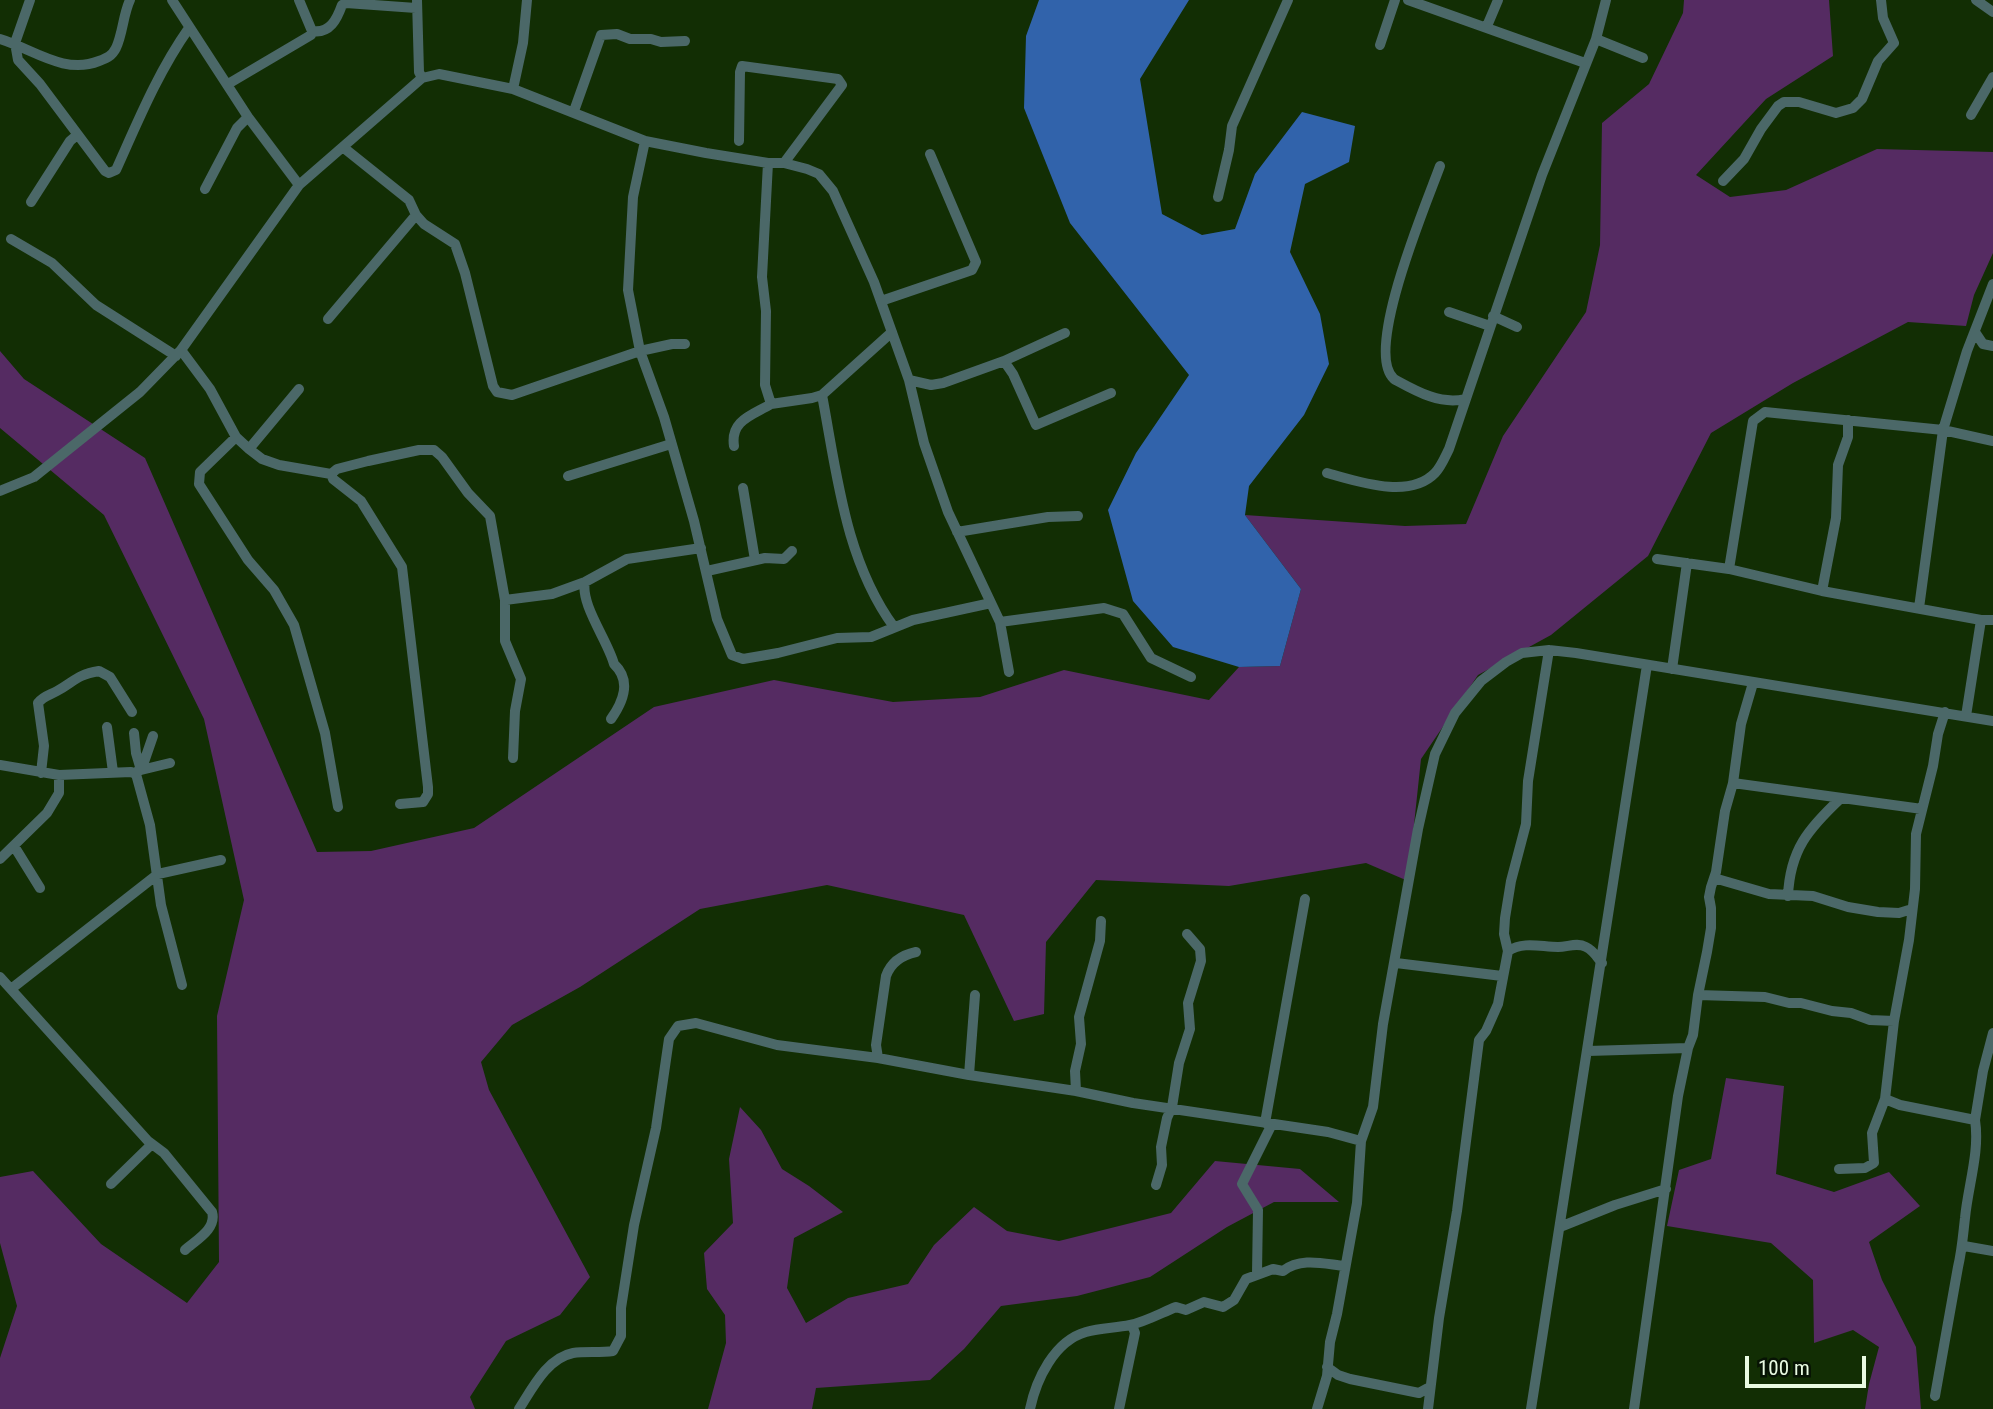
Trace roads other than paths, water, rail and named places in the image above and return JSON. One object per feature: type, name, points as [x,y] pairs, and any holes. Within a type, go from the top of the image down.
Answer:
[{"type":"street","points":[[30,0],[15,43],[18,60],[109,173],[116,170],[168,57],[189,28]]},
{"type":"street","points":[[0,39],[62,63],[76,66],[94,63],[110,57],[116,48],[130,0]]},
{"type":"street","points":[[172,0],[248,117],[299,185]]},
{"type":"street","points":[[299,0],[312,32]]},
{"type":"street","points":[[513,89],[523,43],[527,0]]},
{"type":"street","points":[[1218,197],[1232,126],[1288,0]]},
{"type":"street","points":[[1380,45],[1395,0]]},
{"type":"street","points":[[1408,0],[1586,63]]},
{"type":"street","points":[[1487,26],[1498,0]]},
{"type":"street","points":[[1327,473],[1388,487],[1426,480],[1438,469],[1449,449],[1542,175],[1595,39],[1606,0]]},
{"type":"street","points":[[1723,181],[1744,159],[1761,129],[1784,102],[1799,102],[1836,113],[1853,108],[1862,99],[1878,61],[1894,43],[1883,18],[1881,0]]},
{"type":"street","points":[[1976,0],[1993,12]]},
{"type":"street","points":[[312,32],[319,32],[335,23],[342,5],[346,3],[416,4],[419,72],[422,78]]},
{"type":"street","points":[[228,84],[312,32]]},
{"type":"street","points":[[574,111],[601,36],[617,34],[630,39],[684,41]]},
{"type":"street","points":[[1595,39],[1643,58]]},
{"type":"street","points":[[739,141],[742,66],[838,79],[842,85],[784,163]]},
{"type":"street","points":[[0,491],[34,477],[140,392],[178,353],[299,185],[422,78],[439,74],[513,89],[645,141],[768,163],[784,163],[819,174],[827,181],[881,301],[909,380],[930,464],[957,532],[1000,622],[1009,672]]},
{"type":"street","points":[[1971,115],[1993,77]]},
{"type":"street","points":[[205,189],[237,128],[248,117]]},
{"type":"street","points":[[32,202],[70,141],[77,135]]},
{"type":"street","points":[[645,141],[635,185],[627,271],[628,290],[640,351],[671,444],[701,548],[717,619],[732,656],[738,658],[778,653],[837,638],[871,637],[913,620],[991,603]]},
{"type":"street","points":[[344,148],[408,200],[424,224],[456,244],[493,386],[497,392],[512,395],[640,351],[685,344]]},
{"type":"street","points":[[881,301],[972,270],[976,262],[930,154]]},
{"type":"street","points":[[768,163],[762,276],[766,311],[765,385],[771,404]]},
{"type":"street","points":[[1440,166],[1403,264],[1384,352],[1389,374],[1394,379],[1441,400],[1454,402],[1465,399]]},
{"type":"street","points":[[328,319],[416,215]]},
{"type":"street","points":[[11,239],[52,263],[96,305],[178,353],[210,389],[236,437],[262,459],[279,465],[331,474],[337,469],[419,450],[428,449],[438,453],[468,493],[490,516],[505,600],[505,641],[521,679],[515,711],[513,758]]},
{"type":"street","points":[[1919,608],[1943,430],[1993,284]]},
{"type":"street","points":[[1449,312],[1517,327]]},
{"type":"street","points":[[734,446],[732,436],[739,421],[771,404],[821,395],[892,332]]},
{"type":"street","points":[[1975,332],[1983,344],[1993,346]]},
{"type":"street","points":[[909,380],[931,385],[943,383],[1004,361],[1065,333]]},
{"type":"street","points":[[1004,361],[1013,374],[1036,425],[1111,393]]},
{"type":"street","points":[[249,449],[299,389]]},
{"type":"street","points":[[821,395],[848,534],[874,596],[894,627]]},
{"type":"street","points":[[1729,569],[1753,421],[1765,412],[1943,430],[1993,441]]},
{"type":"street","points":[[1822,592],[1836,517],[1838,465],[1848,437],[1849,420]]},
{"type":"street","points":[[236,437],[200,472],[199,484],[248,560],[274,590],[294,625],[325,733],[338,807]]},
{"type":"street","points":[[568,475],[671,444]]},
{"type":"street","points":[[331,474],[333,479],[360,501],[402,567],[428,788],[423,802],[400,804]]},
{"type":"street","points":[[743,488],[755,560]]},
{"type":"street","points":[[957,532],[1048,517],[1078,516]]},
{"type":"street","points":[[505,600],[545,596],[581,586],[627,559],[701,548]]},
{"type":"street","points":[[706,570],[755,560],[784,559],[792,551]]},
{"type":"street","points":[[1657,559],[1729,569],[1822,592],[1993,620]]},
{"type":"street","points":[[1672,669],[1687,564]]},
{"type":"street","points":[[581,586],[614,664],[621,670],[624,681],[622,702],[611,719]]},
{"type":"street","points":[[1000,622],[1104,608],[1123,614],[1151,658],[1191,677]]},
{"type":"street","points":[[1966,716],[1981,620]]},
{"type":"street","points":[[1317,1409],[1357,1203],[1360,1141],[1373,1107],[1383,1024],[1418,829],[1435,754],[1455,713],[1481,681],[1522,653],[1549,650],[1993,721]]},
{"type":"street","points":[[1428,1409],[1479,1040],[1496,1011],[1508,951],[1504,934],[1505,918],[1511,880],[1526,824],[1528,780],[1549,650]]},
{"type":"street","points":[[1531,1409],[1647,665]]},
{"type":"street","points":[[41,773],[44,746],[38,703],[42,698],[79,676],[99,671],[110,677],[132,712]]},
{"type":"street","points":[[1634,1409],[1678,1096],[1693,1035],[1709,940],[1709,898],[1725,811],[1733,783],[1741,724],[1747,695],[1753,683]]},
{"type":"street","points":[[1839,1169],[1865,1168],[1874,1163],[1872,1133],[1885,1100],[1894,1021],[1908,948],[1916,834],[1945,712]]},
{"type":"street","points":[[107,727],[113,772]]},
{"type":"street","points":[[134,733],[161,905],[182,985]]},
{"type":"street","points":[[138,772],[153,736]]},
{"type":"street","points":[[0,765],[59,775],[138,772],[170,763]]},
{"type":"street","points":[[0,859],[47,813],[59,793],[59,775]]},
{"type":"street","points":[[1733,783],[1922,809]]},
{"type":"street","points":[[1788,896],[1789,872],[1799,845],[1818,819],[1840,798]]},
{"type":"street","points":[[14,846],[40,888]]},
{"type":"street","points":[[11,989],[158,874],[221,860]]},
{"type":"street","points":[[1714,878],[1769,894],[1813,896],[1848,907],[1878,912],[1899,913],[1912,909]]},
{"type":"street","points":[[1257,1273],[1258,1210],[1242,1184],[1269,1124],[1305,899]]},
{"type":"street","points":[[1076,1091],[1075,1071],[1081,1044],[1079,1017],[1100,942],[1101,921]]},
{"type":"street","points":[[1156,1185],[1167,1118],[1172,1107],[1179,1063],[1190,1029],[1188,1003],[1201,961],[1200,949],[1187,934]]},
{"type":"street","points":[[1508,951],[1527,945],[1560,947],[1577,944],[1594,952],[1602,963]]},
{"type":"street","points":[[878,1058],[876,1045],[886,976],[889,968],[899,958],[916,951]]},
{"type":"street","points":[[1396,962],[1502,976]]},
{"type":"street","points":[[0,977],[163,1153],[212,1212],[212,1226],[186,1251]]},
{"type":"street","points":[[969,1075],[975,995]]},
{"type":"street","points":[[1698,995],[1765,997],[1851,1013],[1870,1020],[1894,1021]]},
{"type":"street","points":[[519,1409],[541,1376],[560,1359],[572,1353],[612,1351],[621,1336],[621,1308],[634,1225],[656,1128],[669,1039],[678,1026],[695,1023],[777,1045],[878,1058],[1133,1103],[1328,1132],[1360,1141]]},
{"type":"street","points":[[1935,1396],[1964,1246],[1965,1219],[1978,1134],[1975,1119],[1993,1033]]},
{"type":"street","points":[[1588,1051],[1688,1048]]},
{"type":"street","points":[[1885,1100],[1975,1119]]},
{"type":"street","points":[[111,1184],[152,1144]]},
{"type":"street","points":[[1560,1227],[1615,1205],[1666,1189]]},
{"type":"street","points":[[1964,1246],[1993,1251]]},
{"type":"street","points":[[1030,1409],[1046,1366],[1066,1343],[1084,1332],[1132,1325],[1176,1307],[1186,1310],[1203,1302],[1223,1307],[1234,1300],[1245,1279],[1273,1269],[1283,1271],[1292,1264],[1325,1262],[1345,1266]]},
{"type":"street","points":[[1119,1409],[1135,1333],[1132,1325]]},
{"type":"street","points":[[1327,1367],[1350,1379],[1416,1392],[1430,1387]]},
{"type":"street","points":[[1416,1392],[1428,1409]]},
{"type":"water","points":[[1039,0],[1189,0],[1140,79],[1162,214],[1202,235],[1235,229],[1255,174],[1302,112],[1355,126],[1349,162],[1305,184],[1290,252],[1320,314],[1329,364],[1304,415],[1249,486],[1245,515],[1301,589],[1280,666],[1239,667],[1173,647],[1133,601],[1108,510],[1136,453],[1189,375],[1070,223],[1024,108],[1026,36]]}]
